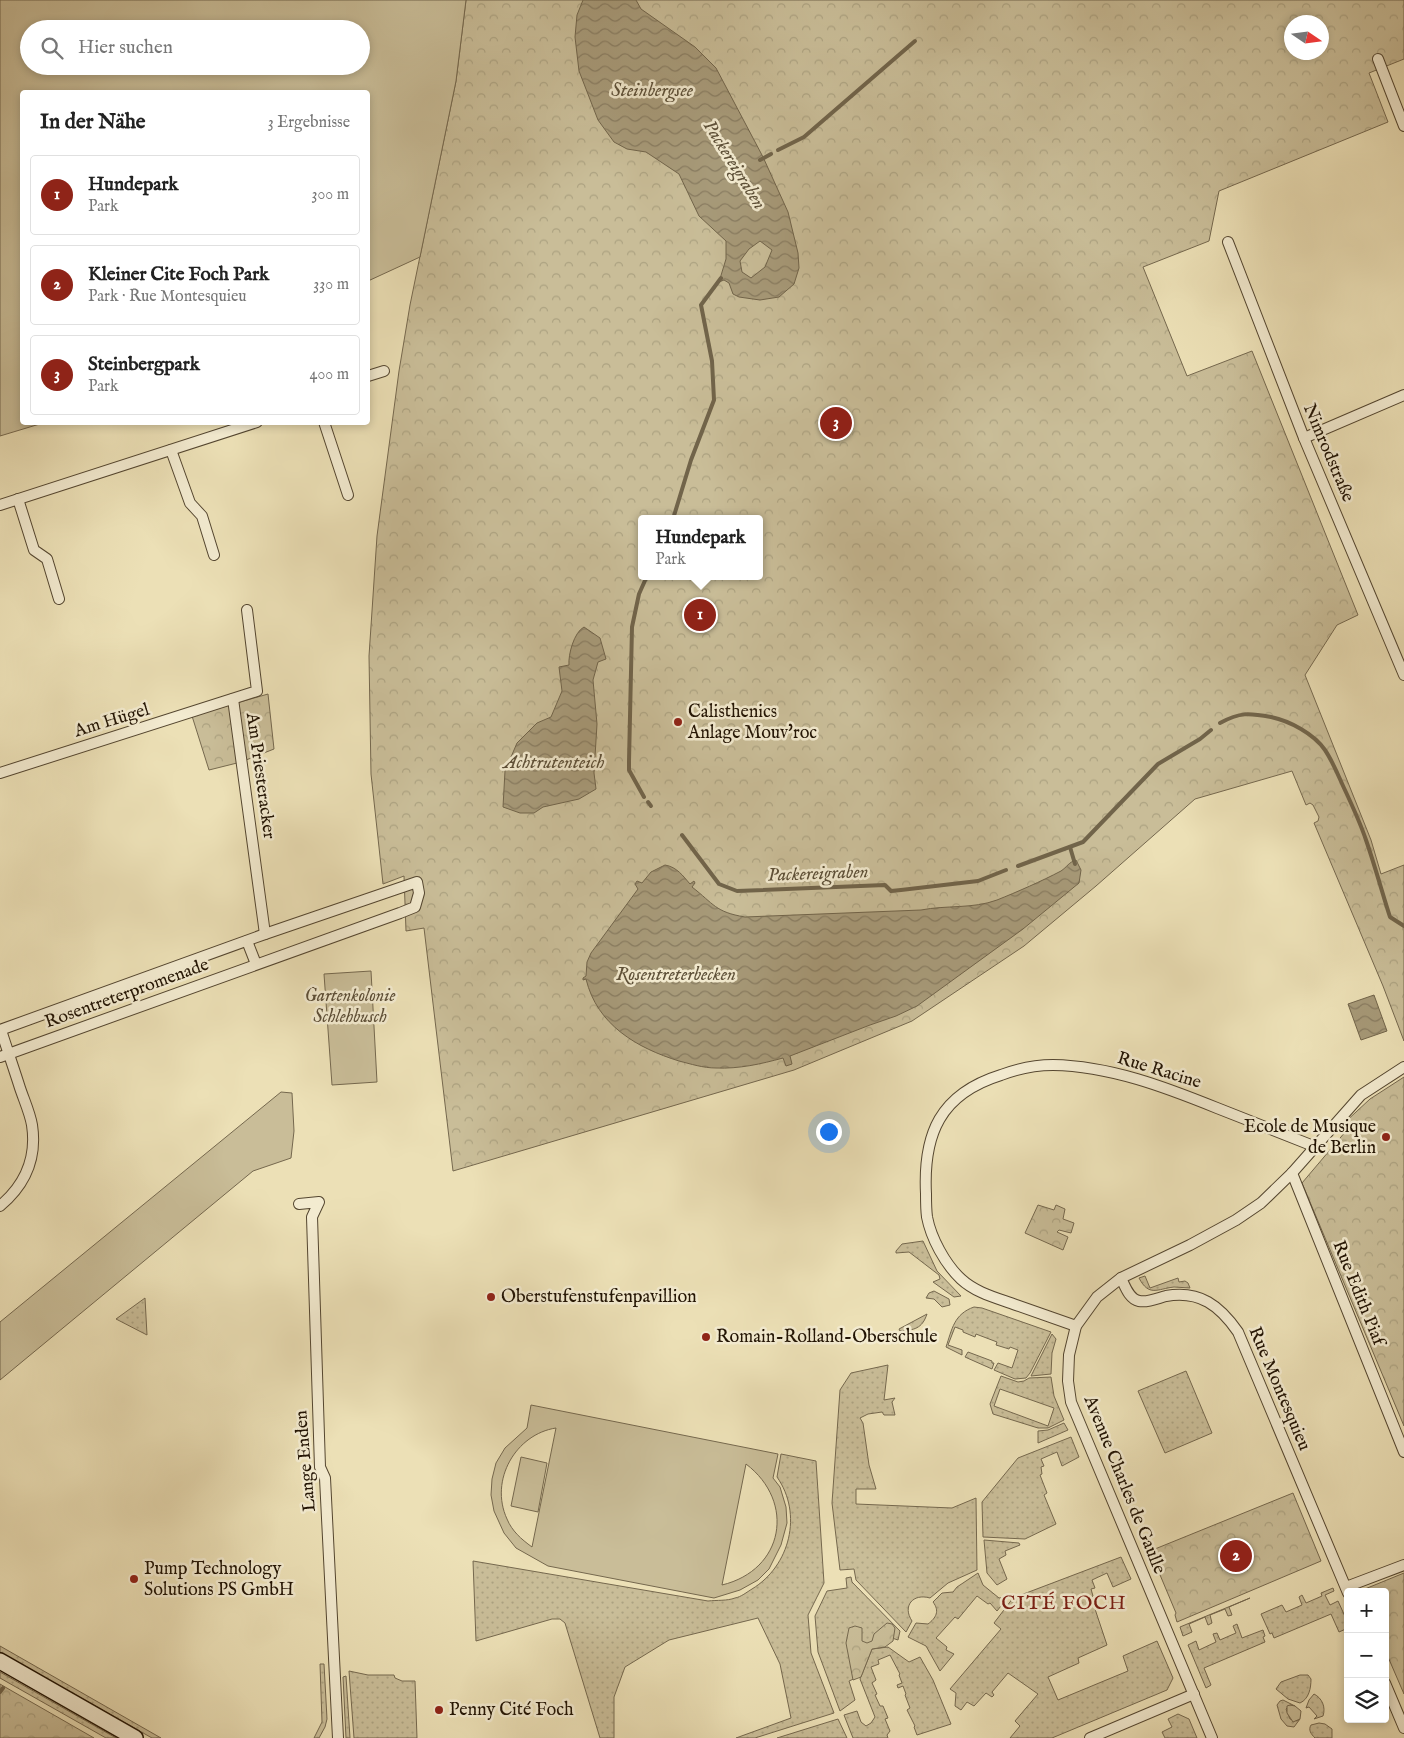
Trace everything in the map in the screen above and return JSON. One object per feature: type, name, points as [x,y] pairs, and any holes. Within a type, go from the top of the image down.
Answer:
[{"type":"main road","points":[[0,1661],[135,1738]]},
{"type":"street","points":[[1378,59],[1404,126]]},
{"type":"street","name":"Nimrodstraße","points":[[1228,242],[1304,438],[1404,675]]},
{"type":"street","points":[[370,375],[384,371]]},
{"type":"street","points":[[1304,438],[1404,395]]},
{"type":"street","points":[[0,505],[248,425]]},
{"type":"street","points":[[325,425],[348,495]]},
{"type":"street","points":[[171,450],[190,503],[202,516],[214,555]]},
{"type":"street","points":[[18,499],[34,550],[47,559],[59,599]]},
{"type":"street","name":"Am Priesteracker","points":[[247,610],[257,691],[233,699],[265,934]]},
{"type":"street","name":"Am Hügel","points":[[0,773],[233,699]]},
{"type":"street","name":"Rosentreterpromenade","points":[[0,1206],[9,1199],[22,1183],[32,1156],[33,1140],[32,1124],[5,1056],[1,1030],[265,934],[417,882],[419,893],[415,907],[5,1056]]},
{"type":"street","points":[[247,941],[256,964]]},
{"type":"street","name":"Rue Racine","points":[[1076,1326],[987,1295],[968,1285],[952,1268],[931,1232],[927,1215],[925,1175],[927,1152],[932,1134],[942,1115],[954,1100],[967,1090],[980,1082],[997,1076],[1033,1067],[1053,1065],[1124,1074],[1187,1096],[1316,1147]]},
{"type":"street","name":"Avenue Charles de Gaulle","points":[[1212,1738],[1071,1402],[1068,1381],[1069,1355],[1076,1326],[1097,1297],[1121,1278],[1190,1245],[1236,1220],[1274,1192],[1361,1095],[1404,1067]]},
{"type":"street","name":"Rue Edith Piaf","points":[[1292,1173],[1404,1452]]},
{"type":"street","name":"Lange Enden","points":[[299,1204],[318,1202],[312,1217],[320,1467],[325,1478],[338,1738]]},
{"type":"street","name":"Rue Montesquieu","points":[[1121,1278],[1130,1295],[1138,1301],[1148,1301],[1179,1294],[1193,1296],[1217,1307],[1228,1317],[1238,1332],[1346,1588]]},
{"type":"street","points":[[1352,1588],[1404,1565]]},
{"type":"street","points":[[1389,1692],[1404,1728]]},
{"type":"street","points":[[1090,1738],[1194,1694]]},
{"type":"green space","points":[[0,0],[466,0],[456,81],[420,257],[370,280],[370,90],[20,90],[20,425],[36,425],[0,436]]},
{"type":"green space","points":[[466,0],[1404,0],[1404,59],[1369,73],[1388,122],[1219,191],[1209,241],[1143,267],[1187,376],[1252,351],[1358,615],[1337,625],[1305,675],[1371,840],[1381,874],[1404,865],[1404,1041],[1383,986],[1314,823],[1318,821],[1319,817],[1313,805],[1310,803],[1306,805],[1292,771],[1195,799],[1024,946],[912,1021],[794,1070],[453,1171],[424,928],[406,931],[404,876],[383,884],[371,774],[369,656],[377,536],[399,371],[410,305],[456,81]]},
{"type":"green space","points":[[268,694],[274,749],[241,762],[209,770],[192,716]]},
{"type":"green space","name":"Gartenkolonie Schlehbusch","points":[[371,971],[377,1082],[332,1085],[324,974]]},
{"type":"green space","points":[[1404,1077],[1404,1426],[1302,1183],[1346,1131],[1342,1125],[1370,1099]]},
{"type":"green space","points":[[281,1092],[292,1093],[294,1131],[291,1158],[253,1171],[0,1380],[0,1322]]},
{"type":"green space","points":[[1038,1205],[1054,1210],[1056,1205],[1065,1209],[1063,1219],[1074,1223],[1071,1233],[1059,1230],[1057,1232],[1068,1237],[1063,1250],[1025,1233]]},
{"type":"green space","points":[[923,1241],[937,1271],[961,1296],[954,1297],[933,1282],[940,1279],[939,1275],[909,1252],[896,1253],[902,1244]]},
{"type":"green space","points":[[1145,1276],[1150,1288],[1178,1278],[1179,1282],[1185,1281],[1188,1283],[1190,1288],[1174,1287],[1150,1290],[1146,1288],[1139,1278]]},
{"type":"green space","points":[[934,1291],[949,1299],[950,1305],[942,1307],[934,1299],[926,1298],[929,1293]]},
{"type":"green space","points":[[145,1298],[147,1335],[116,1319]]},
{"type":"green space","points":[[974,1307],[982,1308],[1051,1332],[1026,1378],[1015,1379],[994,1370],[998,1363],[1012,1368],[1018,1350],[996,1345],[997,1342],[976,1334],[975,1337],[955,1327],[948,1345],[962,1350],[962,1355],[946,1347],[952,1328],[958,1318]]},
{"type":"green space","points":[[927,1314],[923,1323],[917,1328],[900,1331],[899,1329]]},
{"type":"green space","points":[[1052,1334],[1056,1339],[1052,1353],[1051,1374],[1031,1376]]},
{"type":"green space","points":[[968,1352],[992,1361],[994,1363],[992,1369],[965,1357]]},
{"type":"green space","points":[[888,1365],[884,1400],[895,1398],[892,1402],[895,1415],[884,1415],[882,1412],[868,1414],[860,1418],[863,1423],[869,1465],[876,1489],[856,1489],[856,1504],[952,1508],[976,1498],[977,1570],[948,1583],[930,1598],[919,1597],[914,1599],[908,1610],[912,1621],[906,1632],[856,1580],[854,1569],[840,1570],[832,1503],[840,1390],[851,1373]]},
{"type":"green space","points":[[1186,1371],[1212,1433],[1165,1453],[1138,1391]]},
{"type":"green space","points":[[1001,1376],[1018,1382],[1029,1378],[1051,1377],[1054,1396],[1064,1420],[1048,1428],[1038,1428],[993,1414],[990,1404]],"holes":[[[1000,1389],[1054,1408],[1048,1426],[994,1406]]]},
{"type":"green space","points":[[531,1405],[778,1454],[773,1478],[780,1487],[786,1507],[787,1523],[781,1545],[769,1569],[758,1580],[740,1590],[714,1598],[548,1566],[516,1548],[504,1533],[494,1511],[491,1495],[492,1479],[496,1463],[505,1448],[527,1428]],"holes":[[[556,1428],[532,1547],[517,1535],[511,1527],[502,1504],[501,1489],[504,1475],[518,1449],[529,1439],[542,1432]],[[746,1464],[762,1479],[772,1497],[777,1515],[776,1533],[770,1550],[759,1565],[743,1577],[722,1585]]]},
{"type":"green space","points":[[1064,1423],[1068,1430],[1038,1443],[1038,1431],[1048,1430]]},
{"type":"green space","points":[[1071,1437],[1079,1457],[1062,1466],[1057,1452],[1041,1459],[1044,1466],[1041,1467],[1042,1474],[1040,1475],[1047,1493],[1044,1495],[1056,1524],[1025,1539],[983,1537],[982,1502],[1018,1458]]},
{"type":"green space","points":[[781,1454],[816,1461],[824,1583],[808,1615],[811,1653],[834,1713],[755,1738],[736,1738],[791,1718],[780,1664],[758,1618],[669,1640],[625,1667],[614,1697],[614,1738],[600,1738],[565,1623],[560,1619],[552,1619],[476,1641],[473,1561],[708,1601],[729,1600],[744,1594],[765,1579],[776,1567],[788,1538],[791,1523],[789,1507],[785,1491],[777,1477]]},
{"type":"green space","points":[[521,1457],[547,1463],[538,1512],[511,1506]]},
{"type":"green space","points":[[1293,1493],[1321,1561],[1177,1622],[1176,1613],[1150,1551]]},
{"type":"green space","points":[[984,1540],[1019,1543],[1020,1545],[1005,1551],[1006,1555],[999,1559],[1007,1579],[997,1585],[987,1573]]},
{"type":"green space","points":[[1121,1557],[1131,1579],[1113,1587],[1107,1573],[1092,1580],[1095,1588],[1091,1589],[1093,1596],[1091,1597],[1107,1645],[1078,1658],[1079,1663],[1048,1677],[1058,1700],[1128,1671],[1123,1656],[1157,1641],[1173,1678],[1167,1690],[1052,1738],[1010,1738],[1020,1726],[1015,1721],[1038,1694],[1008,1673],[992,1692],[994,1695],[992,1697],[986,1693],[974,1706],[967,1702],[961,1710],[955,1706],[956,1693],[950,1689],[1001,1629],[994,1623],[1013,1598]]},
{"type":"green space","points":[[978,1573],[983,1585],[999,1598],[1008,1597],[997,1611],[990,1603],[988,1604],[977,1596],[958,1619],[955,1617],[936,1638],[947,1647],[946,1650],[954,1654],[940,1671],[926,1646],[908,1637],[916,1623],[928,1624],[933,1619],[937,1611],[933,1602],[942,1593],[953,1592],[957,1587]]},
{"type":"green space","points":[[1404,1573],[1404,1694],[1389,1659],[1389,1588],[1367,1588]]},
{"type":"green space","points":[[851,1577],[852,1582],[900,1631],[898,1640],[892,1638],[881,1628],[856,1678],[849,1681],[855,1700],[840,1711],[818,1652],[815,1616],[827,1591],[847,1588],[846,1578]]},
{"type":"green space","points":[[1333,1588],[1334,1591],[1325,1595],[1330,1605],[1338,1601],[1344,1614],[1344,1630],[1339,1632],[1331,1614],[1274,1638],[1272,1633],[1270,1634],[1261,1614],[1282,1605],[1286,1612],[1302,1605],[1299,1597],[1302,1595],[1306,1603],[1322,1596],[1321,1593]]},
{"type":"green space","points":[[1250,1598],[1229,1607],[1232,1615],[1228,1616],[1225,1609],[1210,1615],[1212,1623],[1208,1625],[1205,1617],[1189,1624],[1192,1632],[1183,1636],[1180,1627]]},
{"type":"green space","points":[[887,1623],[892,1624],[895,1628],[893,1641],[885,1647],[872,1649],[861,1677],[853,1680],[846,1643],[849,1628],[855,1626],[862,1628],[862,1641],[867,1643],[872,1641],[874,1634]]},
{"type":"green space","points":[[1237,1624],[1242,1638],[1263,1630],[1265,1642],[1204,1668],[1211,1685],[1206,1688],[1188,1645],[1196,1641],[1199,1650],[1216,1642],[1213,1634],[1217,1633],[1220,1640],[1236,1633],[1233,1626]]},
{"type":"green space","points":[[0,1646],[161,1738],[152,1738],[0,1652]]},
{"type":"green space","points":[[888,1647],[909,1662],[920,1657],[933,1680],[951,1724],[917,1735],[907,1710],[910,1708],[903,1686],[898,1688],[897,1685],[902,1683],[900,1674],[890,1655],[878,1660],[879,1664],[871,1667],[876,1680],[872,1683],[877,1694],[875,1695],[880,1706],[883,1706],[888,1718],[885,1719],[890,1731],[887,1735],[888,1738],[853,1738],[844,1715],[857,1711],[861,1722],[866,1726],[875,1717],[860,1679],[872,1649]]},
{"type":"green space","points":[[320,1664],[324,1664],[327,1719],[319,1738],[314,1738],[322,1722]]},
{"type":"green space","points":[[349,1671],[368,1675],[394,1675],[395,1678],[402,1681],[415,1681],[417,1738],[354,1738]]},
{"type":"green space","points":[[0,1672],[116,1738],[106,1738],[0,1678]]},
{"type":"green space","points":[[1300,1675],[1308,1675],[1311,1679],[1307,1696],[1300,1703],[1288,1699],[1276,1689],[1281,1682]]},
{"type":"green space","points":[[346,1676],[350,1738],[346,1738],[343,1677]]},
{"type":"green space","points":[[0,1684],[12,1691],[94,1738],[0,1738]]},
{"type":"green space","points":[[1314,1694],[1321,1700],[1324,1709],[1323,1716],[1314,1719],[1317,1716],[1309,1707],[1306,1708]]},
{"type":"green space","points":[[1283,1700],[1295,1706],[1290,1705],[1286,1709],[1290,1719],[1297,1721],[1300,1719],[1294,1727],[1287,1726],[1281,1719],[1277,1705]]},
{"type":"green space","points":[[1287,1706],[1295,1706],[1301,1711],[1300,1719],[1293,1722],[1287,1713]]},
{"type":"green space","points":[[1178,1714],[1189,1719],[1197,1738],[1165,1738],[1162,1732],[1172,1727],[1168,1719]]},
{"type":"green space","points":[[838,1719],[847,1738],[777,1738]]},
{"type":"green space","points":[[1319,1723],[1325,1724],[1332,1729],[1332,1738],[1315,1738],[1310,1732],[1310,1727]]},
{"type":"water","name":"Steinbergsee","points":[[583,0],[636,0],[641,9],[695,47],[716,68],[763,157],[788,212],[798,253],[799,268],[794,284],[779,297],[760,300],[739,297],[733,294],[729,283],[724,280],[719,282],[726,259],[726,241],[699,216],[679,174],[646,152],[627,149],[614,142],[598,120],[579,71],[575,37],[577,15]],"holes":[[[760,241],[772,250],[765,267],[751,278],[742,272],[740,261],[749,249]]]},
{"type":"water","name":"Achtrutenteich","points":[[584,627],[600,638],[606,659],[598,662],[593,680],[597,724],[594,773],[596,789],[579,799],[543,807],[534,813],[520,813],[503,807],[505,771],[517,743],[537,723],[551,717],[562,691],[559,667],[569,665],[572,644],[577,634]]},
{"type":"water","name":"Rosentreterbecken","points":[[1076,860],[1081,870],[1079,883],[1023,929],[917,1006],[896,1016],[790,1056],[792,1064],[786,1066],[783,1058],[742,1067],[711,1068],[663,1056],[634,1041],[609,1022],[591,995],[586,979],[583,980],[586,976],[587,962],[591,953],[638,889],[635,884],[637,881],[642,883],[651,872],[665,865],[676,870],[690,884],[694,881],[695,883],[692,887],[721,910],[745,917],[921,910],[979,905],[997,900],[1038,882],[1061,871]]},
{"type":"water","points":[[1374,995],[1387,1031],[1361,1040],[1348,1004]]},
{"type":"waterway","points":[[778,150],[804,137],[915,41]]},
{"type":"waterway","points":[[760,160],[771,154]]},
{"type":"waterway","name":"Packereigraben","points":[[674,515],[691,460],[714,400],[712,361],[701,305],[721,278]]},
{"type":"waterway","name":"Packereigraben","points":[[644,797],[629,770],[629,761],[632,627],[639,594],[645,580]]},
{"type":"waterway","name":"Packereigraben","points":[[1220,723],[1245,714],[1271,717],[1301,729],[1320,744],[1333,764],[1353,807],[1390,917],[1404,926]]},
{"type":"waterway","name":"Packereigraben","points":[[1018,866],[1083,842],[1158,764],[1200,739],[1211,730]]},
{"type":"waterway","name":"Packereigraben","points":[[648,802],[651,806]]},
{"type":"waterway","name":"Packereigraben","points":[[682,835],[719,884],[737,891],[885,885],[891,891],[978,881],[1006,870]]},
{"type":"waterway","points":[[1070,847],[1075,864]]},
{"type":"waterway","points":[[0,1692],[3,1688]]},
{"type":"place","name":"Steinbergpark","points":[[836,423]]},
{"type":"place","name":"Hundepark","points":[[700,615]]},
{"type":"place","name":"Calisthenics Anlage Mouv'roc","points":[[678,722]]},
{"type":"place","name":"Ecole de Musique de Berlin","points":[[1386,1137]]},
{"type":"place","name":"Oberstufenstufenpavillion","points":[[491,1297]]},
{"type":"place","name":"Romain-Rolland-Oberschule","points":[[706,1337]]},
{"type":"place","name":"Kleiner Cite Foch Park","points":[[1236,1556]]},
{"type":"place","name":"Pump Technology Solutions PS GmbH","points":[[134,1579]]},
{"type":"place","name":"Penny Cité Foch","points":[[439,1710]]},
{"type":"district","name":"CITÉ FOCH","points":[[1064,1603]]}]
